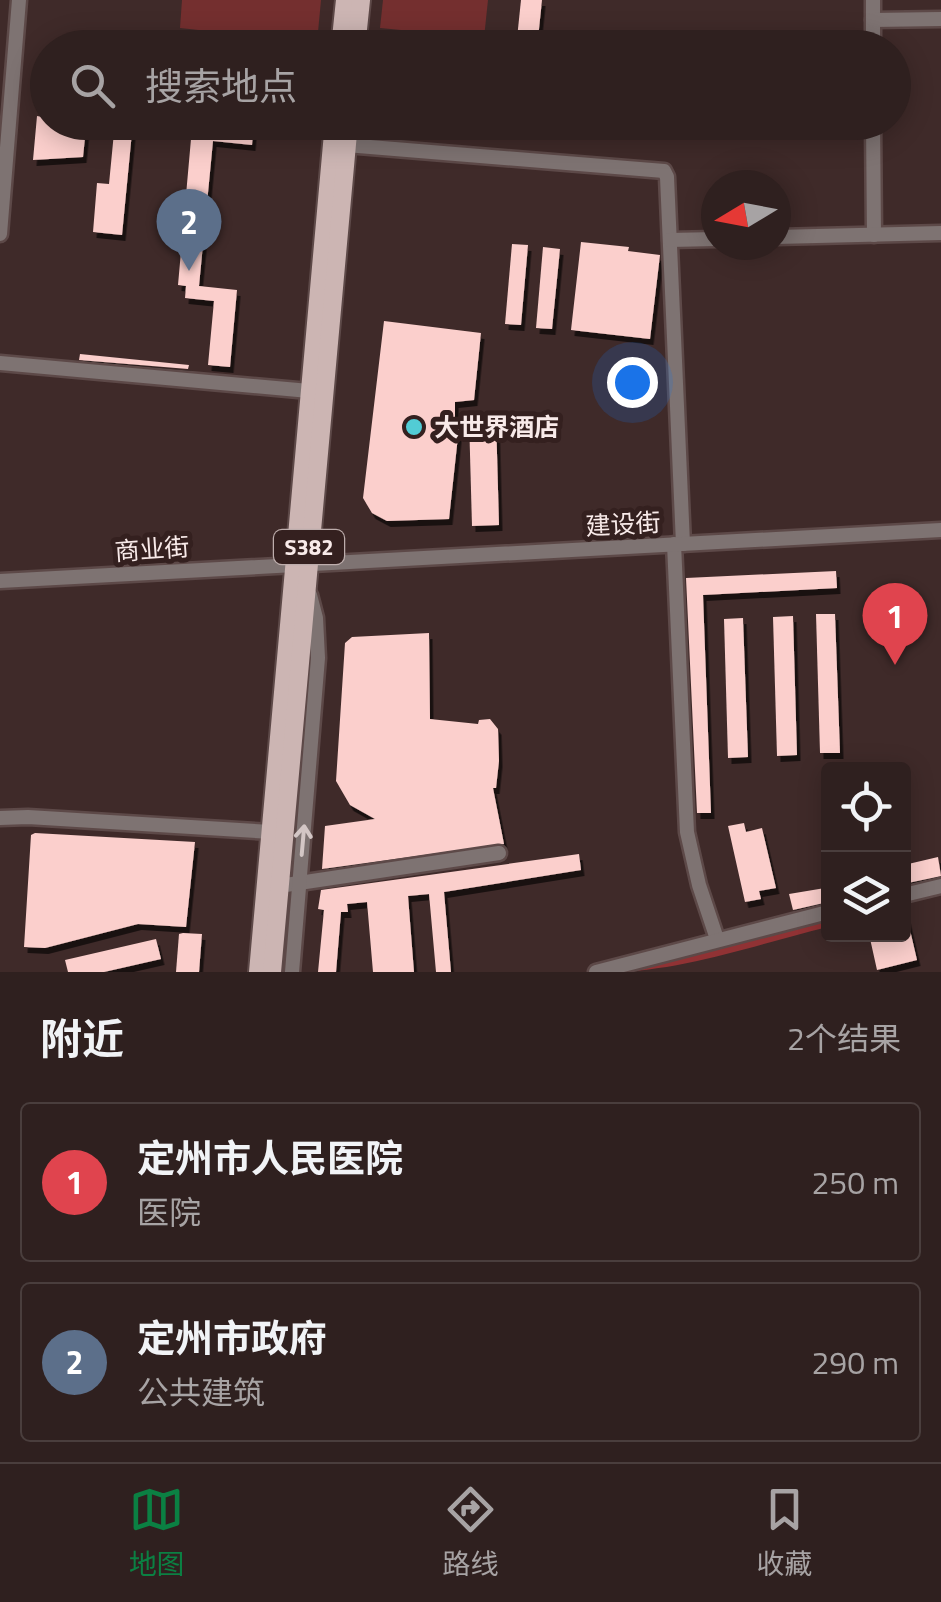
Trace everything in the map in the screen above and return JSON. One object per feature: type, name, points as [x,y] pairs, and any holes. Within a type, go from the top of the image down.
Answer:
[{"type":"main road","points":[[342,30],[345,0]]},
{"type":"main road","points":[[358,30],[361,0]]},
{"type":"main road","name":"S382","points":[[272,972],[303,569],[309,391],[332,140]]},
{"type":"main road","name":"S382","points":[[258,972],[347,140]]},
{"type":"street","points":[[0,234],[19,0]]},
{"type":"street","points":[[872,0],[873,30]]},
{"type":"street","points":[[873,20],[941,19]]},
{"type":"street","points":[[873,140],[874,235]]},
{"type":"street","points":[[346,145],[661,168],[668,177],[687,832],[717,939]]},
{"type":"street","points":[[791,237],[941,233]]},
{"type":"street","points":[[670,240],[701,239]]},
{"type":"street","points":[[0,364],[309,391]]},
{"type":"street","name":"建设街","points":[[303,569],[941,530]]},
{"type":"street","points":[[292,972],[318,658],[316,618],[303,569]]},
{"type":"street","name":"商业街","points":[[0,581],[303,569]]},
{"type":"street","points":[[0,818],[28,816],[271,832]]},
{"type":"street","points":[[279,886],[500,853]]},
{"type":"street","points":[[911,893],[941,886]]},
{"type":"street","points":[[596,972],[821,914]]},
{"type":"shaded area","points":[[182,0],[321,0],[318,30],[180,28]]},
{"type":"shaded area","points":[[383,0],[488,0],[485,30],[380,28]]},
{"type":"shaded area","points":[[821,919],[821,929],[719,956],[664,967],[608,972],[682,958]]},
{"type":"building","points":[[521,0],[542,0],[539,30],[518,30]]},
{"type":"building","points":[[35,140],[85,140],[83,157],[33,160]]},
{"type":"building","points":[[113,140],[131,140],[122,235],[93,232],[97,183],[109,184]]},
{"type":"building","points":[[191,140],[252,140],[252,145],[213,141],[199,286],[237,290],[230,367],[208,365],[214,301],[185,298],[186,286],[178,285]]},
{"type":"building","points":[[581,242],[660,255],[650,339],[571,330]]},
{"type":"building","points":[[512,244],[528,245],[521,325],[505,324]]},
{"type":"building","points":[[543,247],[560,249],[552,329],[536,328]]},
{"type":"building","name":"大世界酒店","points":[[384,321],[481,333],[474,400],[455,402],[455,418],[460,418],[449,519],[387,521],[372,513],[363,498]]},
{"type":"building","points":[[80,354],[189,365],[188,369],[79,360]]},
{"type":"building","points":[[496,417],[499,525],[472,526],[469,418]]},
{"type":"building","points":[[836,571],[837,588],[703,595],[711,813],[697,813],[686,578]]},
{"type":"building","points":[[816,614],[835,614],[840,753],[820,753]]},
{"type":"building","points":[[793,616],[797,755],[777,756],[773,617]]},
{"type":"building","points":[[743,618],[748,757],[728,758],[724,619]]},
{"type":"building","points":[[429,633],[430,719],[478,724],[479,720],[490,719],[498,729],[499,761],[493,788],[504,844],[322,869],[325,826],[375,819],[350,805],[336,781],[345,643],[352,637]]},
{"type":"building","points":[[744,823],[746,832],[762,828],[776,888],[759,891],[761,899],[745,902],[728,826]]},
{"type":"building","points":[[31,835],[195,842],[186,927],[138,924],[45,948],[24,947]]},
{"type":"building","points":[[579,854],[581,870],[444,892],[451,972],[436,972],[429,894],[408,896],[414,972],[373,972],[367,902],[347,904],[348,912],[341,912],[336,972],[318,972],[324,910],[318,909],[321,890]]},
{"type":"building","points":[[938,857],[941,876],[911,882],[911,863]]},
{"type":"building","points":[[821,889],[821,904],[793,910],[789,894]]},
{"type":"building","points":[[179,934],[202,934],[199,972],[176,972]]},
{"type":"building","points":[[911,934],[917,960],[877,970],[871,942],[911,942]]},
{"type":"building","points":[[156,939],[161,959],[104,972],[68,972],[65,960]]},
{"type":"place","name":"定州市政府","points":[[189,271]]},
{"type":"place","name":"大世界酒店","points":[[414,427]]},
{"type":"place","name":"定州市人民医院","points":[[895,665]]}]
